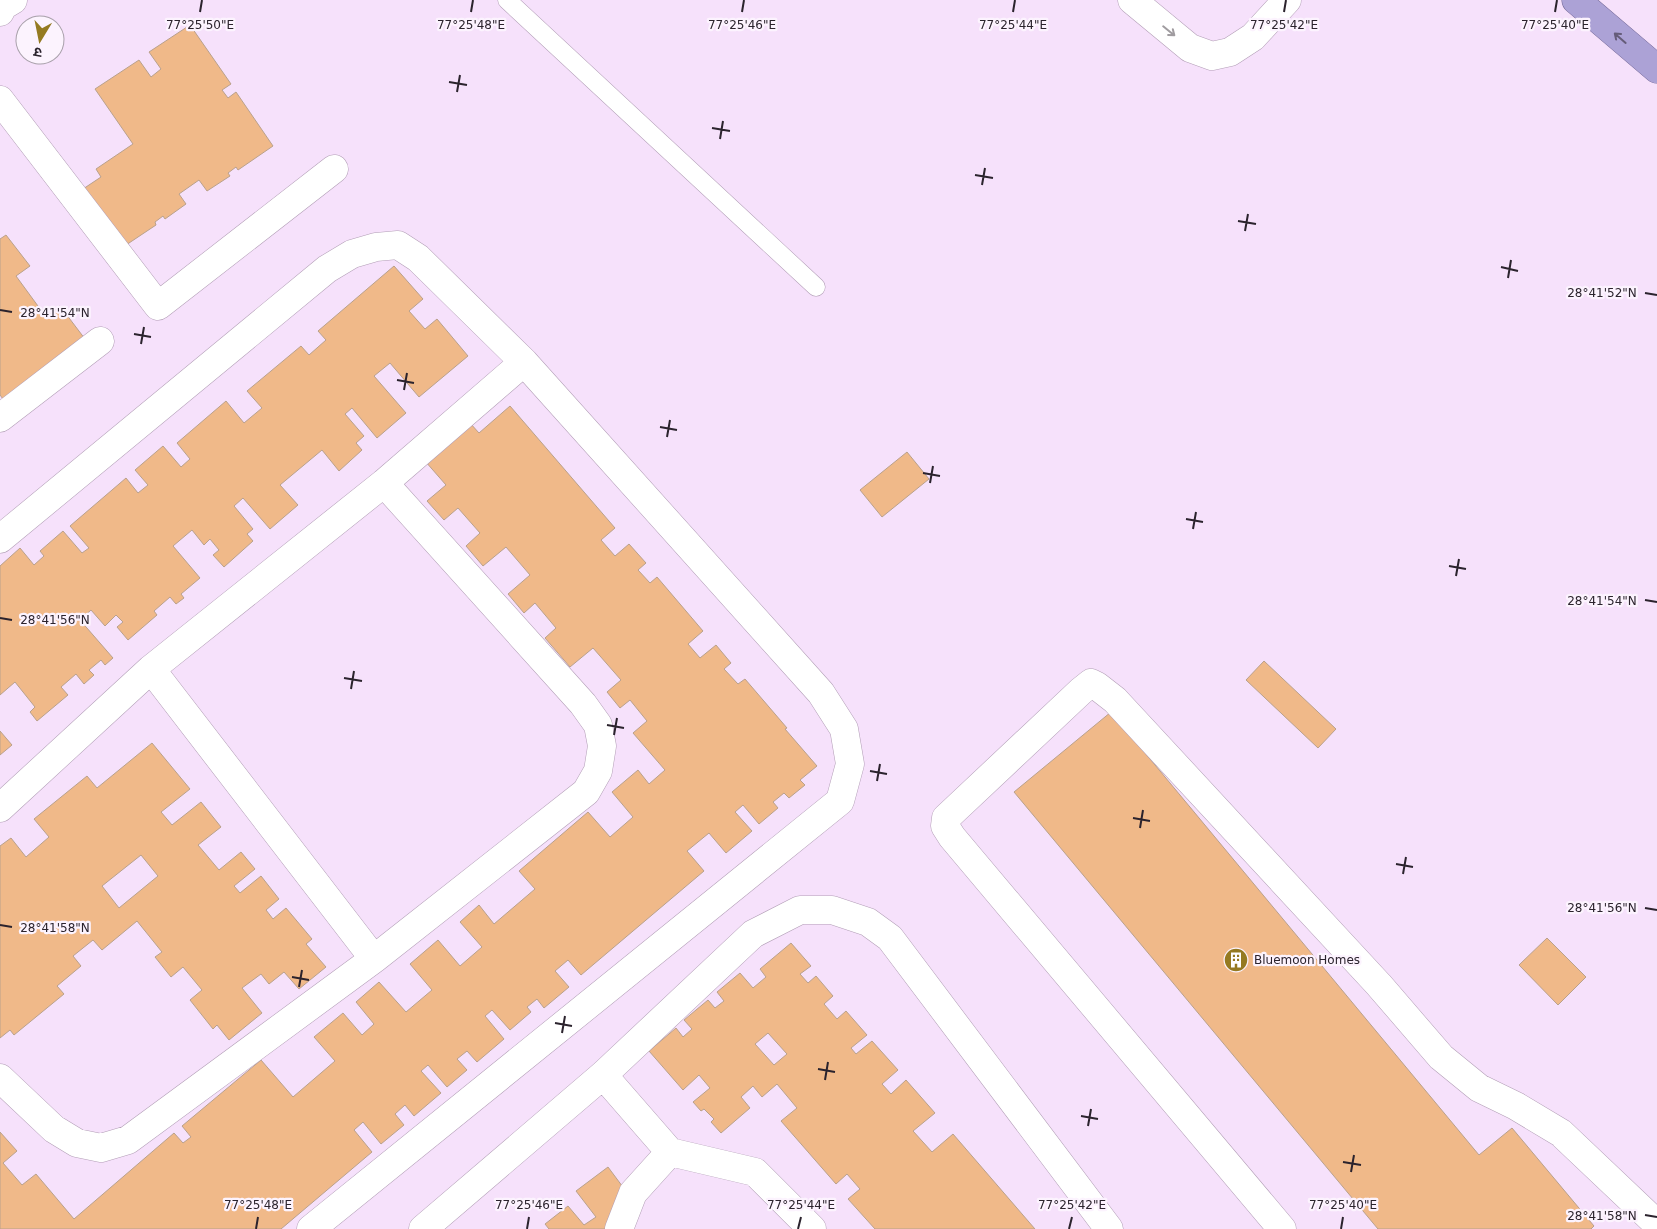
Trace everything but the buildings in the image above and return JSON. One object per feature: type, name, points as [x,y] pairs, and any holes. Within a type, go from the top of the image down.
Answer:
[{"type":"highway","points":[[1576,0],[1657,69]]},
{"type":"street","points":[[0,12],[3,6],[13,0]]},
{"type":"street","points":[[1132,0],[1190,48],[1212,56],[1230,52],[1253,37],[1287,0]]},
{"type":"street","points":[[0,100],[158,306],[334,169]]},
{"type":"street","points":[[0,539],[327,269],[352,254],[376,247],[398,245],[418,258],[524,362],[822,694],[844,729],[850,764],[840,801],[325,1225]]},
{"type":"street","points":[[0,418],[100,341]]},
{"type":"street","points":[[0,808],[151,669],[384,483],[524,362]]},
{"type":"street","points":[[0,1078],[54,1129],[76,1143],[101,1148],[128,1140],[374,959],[586,792],[598,771],[602,746],[598,726],[583,704],[384,483]]},
{"type":"street","points":[[151,669],[374,959]]},
{"type":"street","points":[[1282,1229],[944,826],[946,818],[1091,684],[1097,686],[1115,700],[1379,985],[1441,1057],[1480,1088],[1516,1106],[1561,1133],[1646,1223]]},
{"type":"street","points":[[423,1229],[603,1075],[753,934],[800,910],[832,910],[868,922],[890,938],[1109,1229]]},
{"type":"street","points":[[603,1075],[670,1152],[755,1172],[812,1229]]},
{"type":"street","points":[[619,1229],[633,1193],[670,1152]]},
{"type":"lane","points":[[507,0],[816,287]]},
{"type":"place","name":"Bluemoon Homes","points":[[1236,960]]}]
